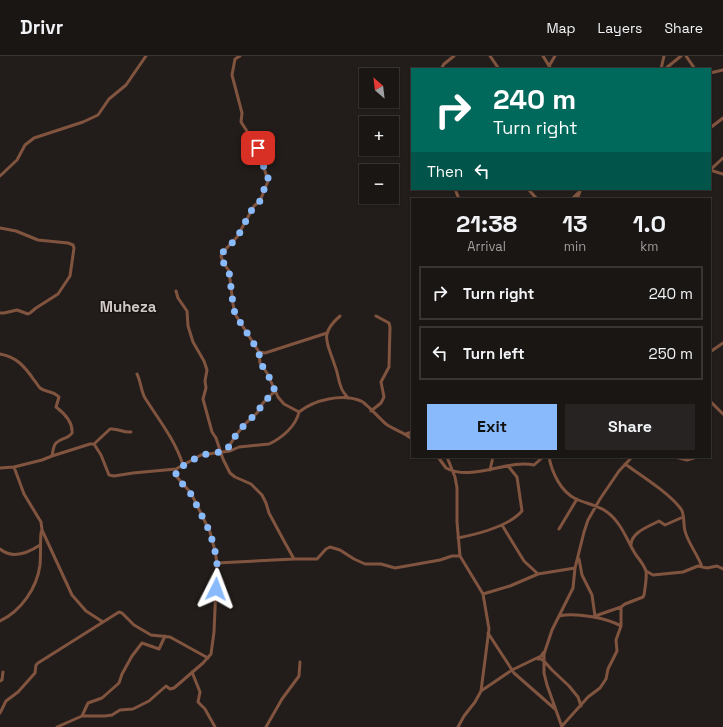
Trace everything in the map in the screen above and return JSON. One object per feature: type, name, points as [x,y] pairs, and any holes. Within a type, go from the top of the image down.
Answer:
[{"type":"street","points":[[0,176],[16,160],[25,145],[34,138],[83,122],[98,115],[109,99],[126,85],[146,56]]},
{"type":"street","points":[[240,56],[235,59],[232,75],[242,113],[241,122],[258,148],[268,180],[260,201],[254,206],[237,238],[221,256],[229,271],[235,314],[259,352],[260,363],[267,372],[275,391],[284,404],[298,412]]},
{"type":"street","points":[[442,68],[444,64],[454,56]]},
{"type":"street","points":[[490,56],[498,68]]},
{"type":"street","points":[[543,56],[550,68]]},
{"type":"street","points":[[550,68],[555,56]]},
{"type":"street","points":[[661,68],[664,56]]},
{"type":"street","points":[[666,68],[681,56]]},
{"type":"street","points":[[686,56],[694,68]]},
{"type":"street","points":[[711,73],[723,70]]},
{"type":"street","points":[[711,127],[723,118]]},
{"type":"street","points":[[711,169],[723,158]]},
{"type":"street","points":[[711,170],[723,174]]},
{"type":"street","points":[[529,190],[536,198]]},
{"type":"street","points":[[573,198],[581,190]]},
{"type":"street","points":[[0,228],[16,230],[38,240],[68,243],[73,245],[74,248],[70,276],[58,294],[36,308],[30,314],[17,310],[0,313]]},
{"type":"street","points":[[176,291],[178,298],[187,311],[188,326],[193,342],[204,361],[207,370],[205,381],[206,388],[203,399],[212,432],[216,438],[220,452],[230,473],[235,477],[251,484],[262,495],[274,524],[294,559]]},
{"type":"street","points":[[340,316],[332,323],[327,333],[327,345],[334,361],[341,388],[348,398]]},
{"type":"street","points":[[371,411],[381,403],[384,397],[381,382],[389,367],[390,327],[388,323],[376,316]]},
{"type":"street","points":[[259,352],[265,353],[327,333]]},
{"type":"street","points":[[711,351],[723,343]]},
{"type":"street","points":[[0,354],[8,355],[24,365],[38,387],[45,390],[50,390],[59,397],[56,407],[63,412],[68,420],[72,427],[72,433],[67,438],[56,442],[52,456]]},
{"type":"street","points":[[137,374],[140,379],[144,396],[173,440],[183,465]]},
{"type":"street","points":[[226,451],[236,435],[275,391]]},
{"type":"street","points":[[298,412],[309,405],[333,398],[348,398],[362,401],[386,424],[411,438]]},
{"type":"street","points":[[711,402],[723,414]]},
{"type":"street","points":[[94,444],[101,455],[109,475],[114,476],[176,470],[201,455],[226,451],[239,447],[269,444],[293,426],[297,420],[298,412]]},
{"type":"street","points":[[0,468],[14,467],[42,460],[94,444],[110,428],[124,433],[132,432]]},
{"type":"street","points":[[406,434],[411,432]]},
{"type":"street","points":[[439,458],[446,468],[452,471],[461,472],[490,470],[522,463],[534,465],[543,458]]},
{"type":"street","points":[[447,458],[458,488],[456,522],[460,556],[483,594],[488,622],[481,691],[458,727]]},
{"type":"street","points":[[490,470],[493,458]]},
{"type":"street","points":[[549,458],[554,475],[566,493],[576,499],[596,506],[614,518],[646,571],[653,575],[660,575],[675,571],[682,572],[693,567],[707,568],[717,566],[723,569]]},
{"type":"street","points":[[622,607],[621,626],[616,640],[617,651],[608,669],[606,679],[600,688],[588,697],[562,727],[544,673],[546,649],[552,630],[573,588],[584,532],[596,506],[625,464],[631,458]]},
{"type":"street","points":[[679,458],[687,460],[694,458]]},
{"type":"street","points":[[625,464],[654,485],[675,503],[682,512],[687,535],[702,567]]},
{"type":"street","points":[[458,538],[471,536],[502,525],[522,511],[516,477],[508,466]]},
{"type":"street","points":[[14,467],[24,494],[41,522],[42,530],[72,595],[86,611],[102,622]]},
{"type":"street","points":[[57,727],[82,716],[105,716],[112,715],[120,710],[133,709],[149,701],[166,686],[170,689],[174,688],[211,654],[213,646],[217,563],[215,551],[210,532],[191,494],[176,476],[176,470]]},
{"type":"street","points":[[558,529],[576,499]]},
{"type":"street","points":[[631,545],[631,540],[643,529],[659,521],[665,525],[683,517]]},
{"type":"street","points":[[502,525],[524,561],[538,574]]},
{"type":"street","points":[[0,621],[10,616],[20,606],[37,578],[40,564],[42,530]]},
{"type":"street","points":[[0,549],[5,553],[20,554],[40,545]]},
{"type":"street","points":[[217,563],[317,559],[326,549],[330,547],[340,550],[365,564],[381,564],[395,568],[440,560],[452,556],[460,556]]},
{"type":"street","points":[[579,557],[582,574],[592,595],[595,617]]},
{"type":"street","points":[[483,594],[510,586],[538,574],[576,568]]},
{"type":"street","points":[[595,617],[622,607],[644,595],[646,571]]},
{"type":"street","points":[[0,713],[6,701],[18,692],[35,673],[36,665],[38,663],[119,612],[151,635],[165,636],[176,640],[208,658]]},
{"type":"street","points":[[559,616],[569,614],[595,617],[621,626]]},
{"type":"street","points":[[488,633],[512,670],[556,710]]},
{"type":"street","points":[[82,716],[88,703],[102,698],[119,683],[122,674],[142,643],[159,649],[165,636]]},
{"type":"street","points":[[481,691],[512,670],[541,656],[546,649]]},
{"type":"street","points":[[536,659],[541,659],[544,661],[576,693],[581,706]]},
{"type":"street","points":[[266,727],[282,699],[299,676],[300,662]]},
{"type":"street","points":[[0,681],[2,680],[2,672]]},
{"type":"street","points":[[192,672],[200,692],[198,702],[206,709],[215,727]]},
{"type":"street","points":[[0,704],[2,709]]},
{"type":"district","name":"Muheza","points":[[128,306]]},
{"type":"route","points":[[216,589],[217,563],[210,532],[191,494],[179,481],[175,474],[176,470],[194,458],[201,455],[226,451],[236,435],[275,391],[267,372],[260,363],[259,352],[235,314],[229,280],[229,271],[221,256],[222,253],[235,241],[254,206],[260,201],[264,192],[264,187],[268,177],[258,148]]}]
